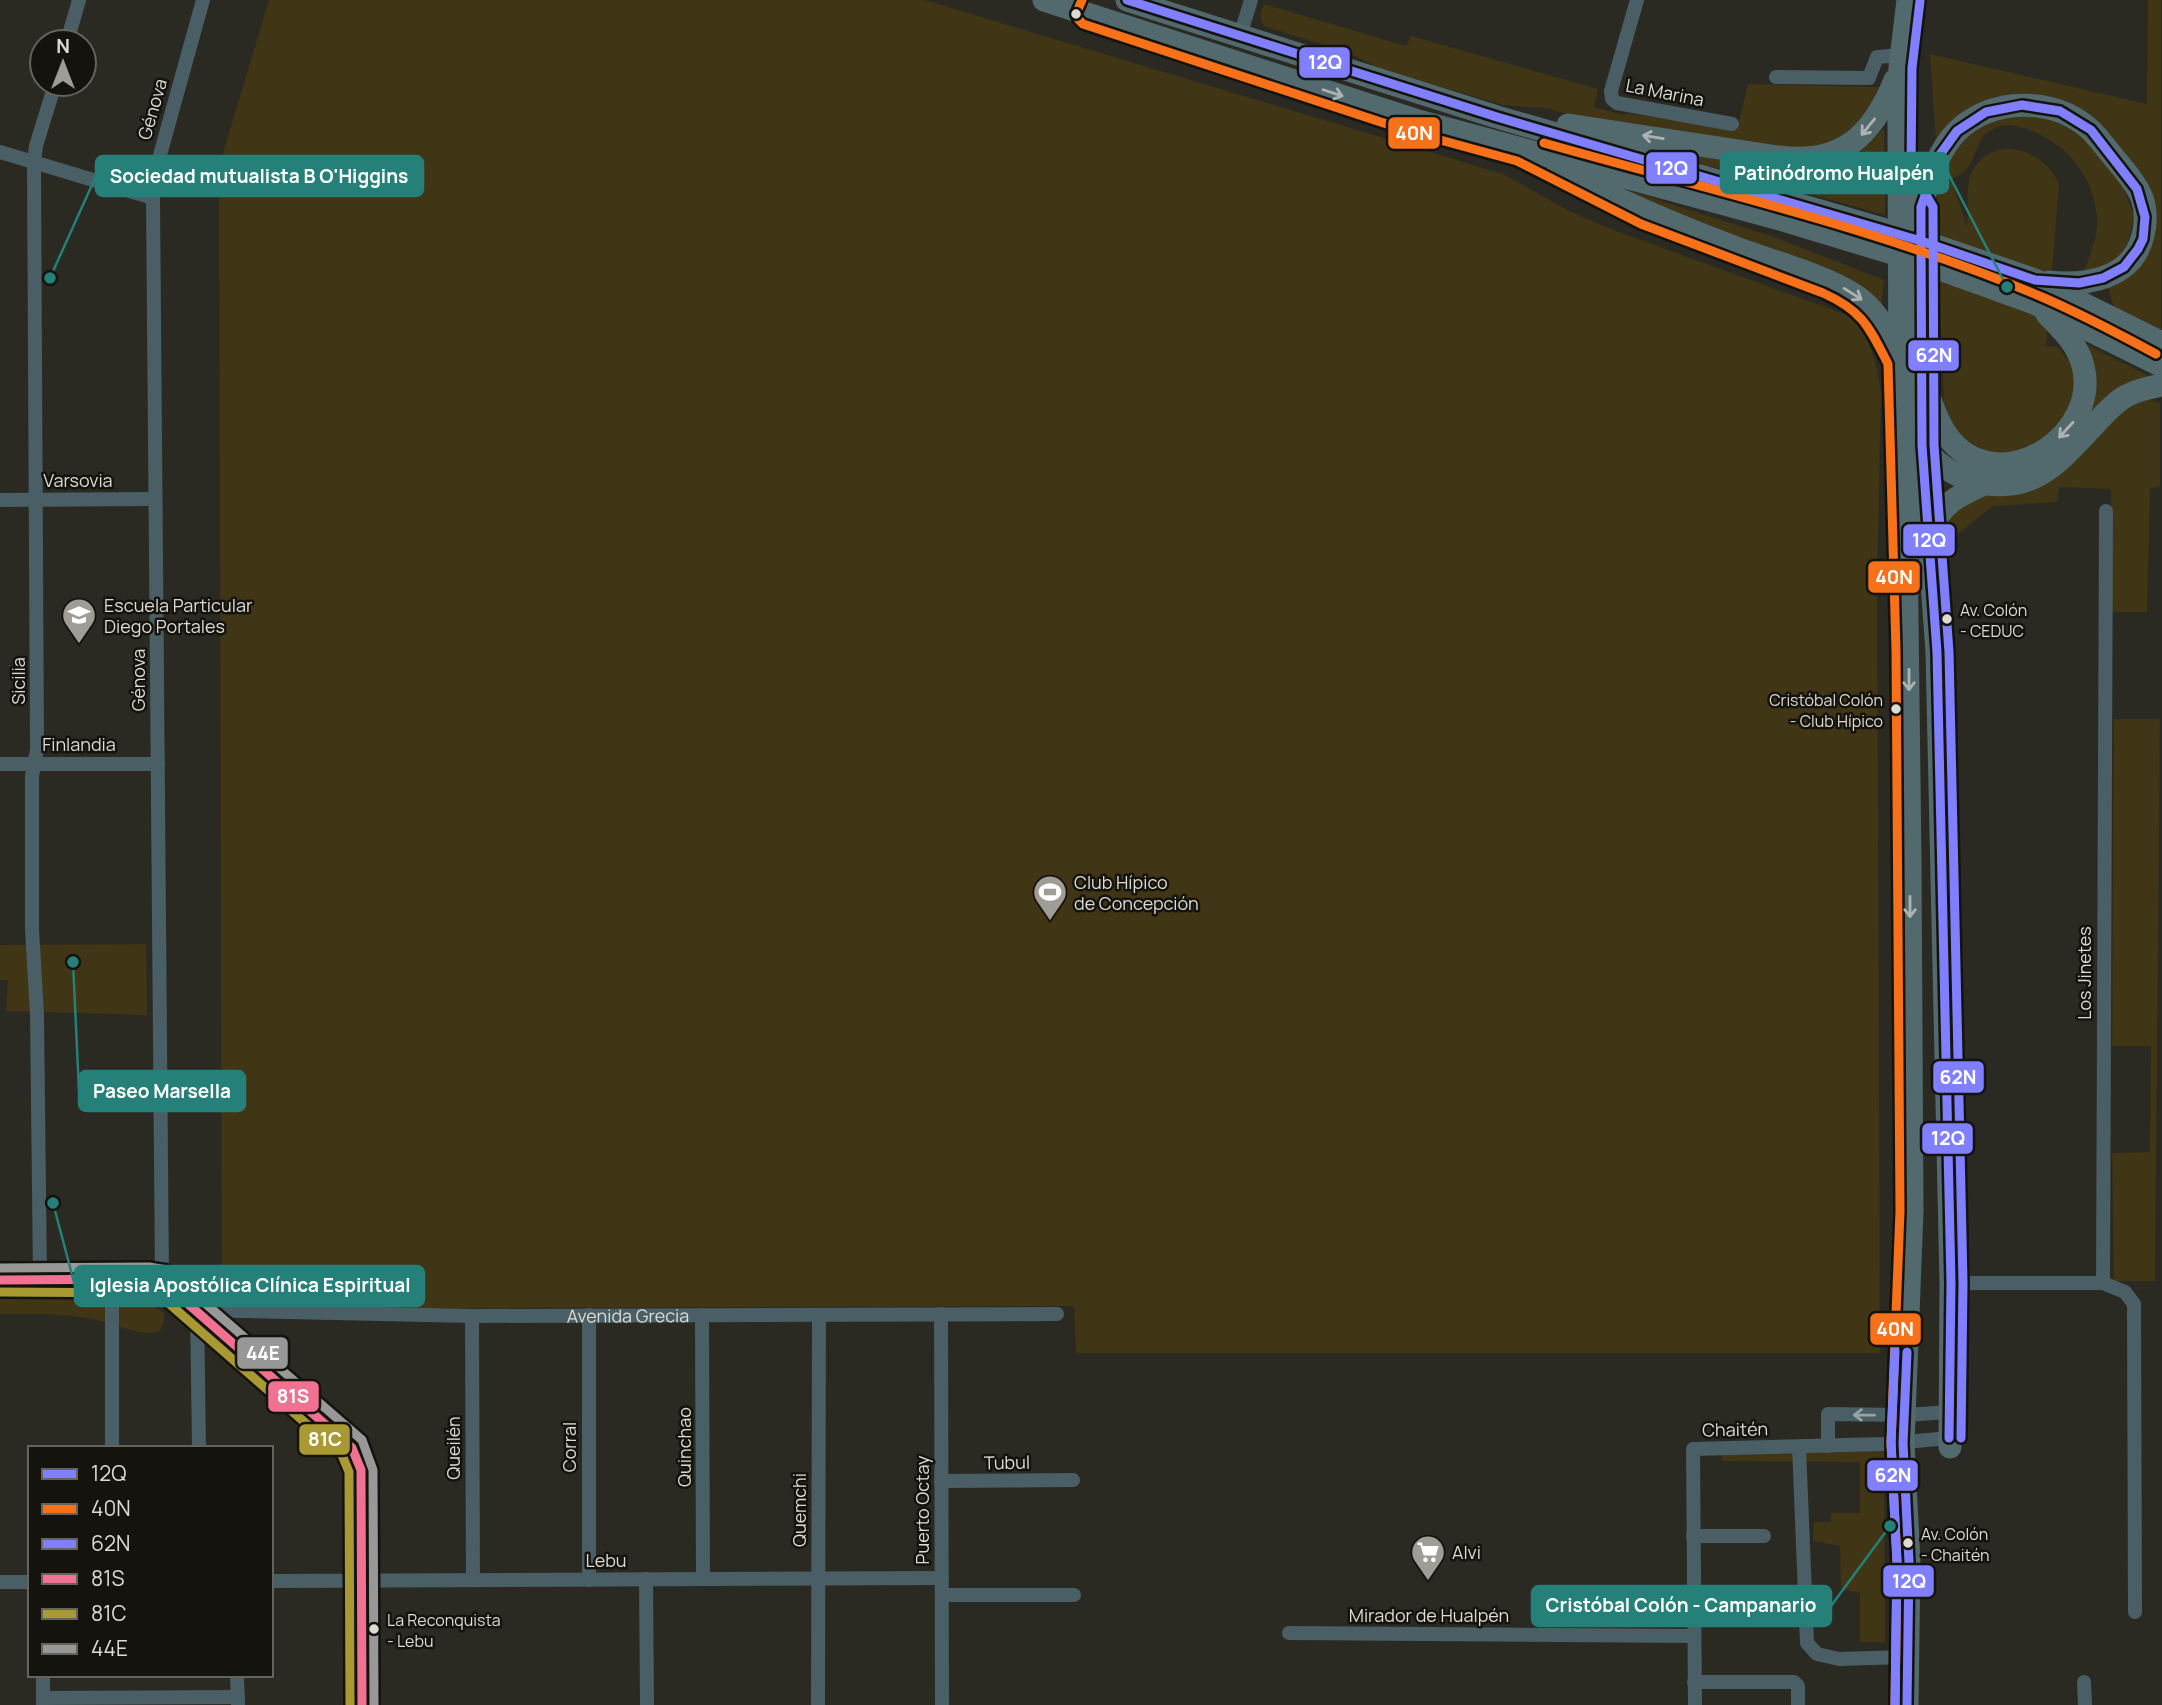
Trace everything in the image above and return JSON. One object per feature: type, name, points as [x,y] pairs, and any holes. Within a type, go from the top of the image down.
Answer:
[{"type":"main road","points":[[1044,0],[1415,120],[1521,150],[1910,237],[2034,292],[2162,343]]},
{"type":"main road","points":[[1127,0],[1783,210]]},
{"type":"main road","points":[[1907,1705],[1909,1562],[1903,1443],[1912,1211],[1906,537],[1900,361],[1899,173],[1900,61],[1908,0]]},
{"type":"main road","points":[[1497,117],[1640,135],[1778,158],[1808,159],[1834,153],[1862,135],[1886,100],[1900,61]]},
{"type":"main road","points":[[1949,1442],[1951,1283],[1937,652],[1922,445],[1921,207],[1939,156],[1957,131],[1975,117],[2009,106],[2035,106],[2060,111],[2082,123],[2098,137],[2132,180],[2141,198],[2145,217],[2143,239],[2132,259],[2115,274],[2034,292]]},
{"type":"main road","points":[[1521,150],[1645,213],[1852,293],[1877,316],[1900,361]]},
{"type":"main road","points":[[1899,173],[1921,207]]},
{"type":"main road","points":[[1922,372],[1934,411],[1956,446],[1983,461],[2009,464],[2044,452],[2074,420],[2083,401],[2084,367],[2069,338],[2034,292]]},
{"type":"main road","points":[[2034,292],[2162,366]]},
{"type":"main road","points":[[1901,401],[1922,445],[1948,470],[1984,484],[2015,484],[2045,473],[2061,460],[2112,406],[2128,394],[2162,385]]},
{"type":"main road","points":[[1929,533],[1942,508],[1984,484]]},
{"type":"main road","points":[[0,1280],[155,1279],[162,1282],[352,1448],[360,1470],[362,1705]]},
{"type":"street","points":[[71,28],[79,0]]},
{"type":"street","name":"Génova","points":[[162,1282],[153,198],[160,155],[203,0]]},
{"type":"street","points":[[1240,36],[1251,0]]},
{"type":"street","name":"La Marina","points":[[1637,0],[1611,91],[1612,99],[1617,103],[1732,124]]},
{"type":"street","points":[[1776,77],[1869,78],[1877,57],[1900,61]]},
{"type":"street","name":"Sicilia","points":[[40,1279],[37,1015],[32,937],[32,776],[37,750],[34,162],[50,98]]},
{"type":"street","points":[[0,152],[153,198]]},
{"type":"street","name":"Varsovia","points":[[0,500],[155,499]]},
{"type":"street","name":"Los Jinetes","points":[[2103,1283],[2106,511]]},
{"type":"street","name":"Finlandia","points":[[0,764],[158,764]]},
{"type":"street","points":[[112,1279],[112,1446]]},
{"type":"street","points":[[1951,1283],[2103,1283],[2125,1293],[2134,1304],[2135,1612]]},
{"type":"street","points":[[197,1310],[199,1446]]},
{"type":"street","name":"Avenida Grecia","points":[[197,1310],[472,1315],[1057,1314]]},
{"type":"street","name":"Puerto Octay","points":[[941,1314],[942,1705]]},
{"type":"street","name":"Queilén","points":[[472,1315],[473,1580]]},
{"type":"street","name":"Corral","points":[[589,1315],[589,1580]]},
{"type":"street","name":"Quinchao","points":[[702,1315],[703,1579]]},
{"type":"street","name":"Quemchi","points":[[818,1315],[818,1705]]},
{"type":"street","points":[[1828,1446],[1828,1415],[1950,1412]]},
{"type":"street","name":"Chaitén","points":[[1695,1705],[1693,1449],[1949,1442]]},
{"type":"street","points":[[1799,1447],[1807,1643],[1817,1654],[1839,1659],[1906,1657]]},
{"type":"street","name":"Tubul","points":[[941,1482],[1073,1480]]},
{"type":"street","points":[[1693,1536],[1764,1536]]},
{"type":"street","name":"Lebu","points":[[273,1581],[942,1578]]},
{"type":"street","points":[[631,1705],[647,1705],[646,1579]]},
{"type":"street","points":[[0,1582],[28,1582]]},
{"type":"street","points":[[942,1595],[1074,1595]]},
{"type":"street","points":[[1694,1609],[1759,1608]]},
{"type":"street","name":"Mirador de Hualpén","points":[[1289,1633],[1694,1636]]},
{"type":"street","points":[[43,1677],[43,1701],[238,1701],[237,1677]]},
{"type":"street","points":[[1695,1682],[1794,1682],[1798,1686],[1798,1705]]},
{"type":"street","points":[[2084,1682],[2085,1705]]},
{"type":"shaded area","name":"Club Hípico de Concepción","points":[[269,0],[925,0],[1503,174],[1569,211],[1616,231],[1847,315],[1862,331],[1872,350],[1881,393],[1877,580],[1880,1353],[1076,1353],[1074,1306],[222,1309],[219,166]]},
{"type":"shaded area","points":[[2148,0],[2161,0],[2161,334],[2114,308],[2108,288],[2152,216],[2088,118],[2025,96],[1997,96],[1967,109],[1936,142],[1930,54],[2147,104]]},
{"type":"shaded area","points":[[1264,4],[1406,46],[1411,36],[1598,89],[1594,107],[1620,114],[1737,130],[1748,84],[1879,87],[1869,113],[1838,143],[1798,149],[1584,118],[1544,108],[1503,105],[1380,69],[1349,53],[1264,26],[1260,16]]},
{"type":"shaded area","points":[[2046,114],[2082,133],[2121,182],[2134,216],[2127,247],[2117,264],[2083,274],[2096,231],[2094,201],[2090,187],[2075,162],[2054,143],[2027,129],[1999,126],[1984,136],[1965,171],[1951,179],[1967,226],[1968,191],[1972,172],[1981,160],[1992,152],[2004,149],[2030,154],[2042,161],[2059,184],[2046,346],[2058,347],[2079,374],[2074,403],[2054,431],[2029,450],[1990,454],[1957,434],[1944,405],[1936,204],[1939,178],[1947,159],[1985,119]]},
{"type":"shaded area","points":[[1884,128],[1885,215],[1631,144],[1823,166],[1857,153]]},
{"type":"shaded area","points":[[1618,187],[1777,238],[1884,280],[1881,307],[1676,216]]},
{"type":"shaded area","points":[[2088,345],[2149,376],[2116,389],[2089,413],[2094,395],[2094,379]]},
{"type":"shaded area","points":[[2148,399],[2160,403],[2160,487],[2150,488],[2147,612],[2112,612],[2111,489],[2059,487],[2057,502],[1993,506],[1933,554],[1946,518],[2125,406]]},
{"type":"shaded area","points":[[2114,719],[2160,719],[2155,1281],[2114,1281],[2112,1153],[2150,1152],[2151,1046],[2112,1046]]},
{"type":"shaded area","points":[[146,944],[147,1015],[6,1011],[8,980],[0,980],[0,945]]},
{"type":"shaded area","points":[[0,1290],[84,1290],[140,1297],[164,1313],[164,1322],[160,1331],[144,1333],[74,1316],[0,1314]]},
{"type":"shaded area","points":[[1884,1446],[1885,1642],[1860,1642],[1860,1593],[1841,1589],[1840,1546],[1813,1541],[1814,1522],[1831,1522],[1831,1513],[1860,1513],[1860,1462],[1722,1461],[1721,1447]]},
{"type":"transit line","name":"40N","points":[[1082,0],[1076,14],[1083,24],[1411,132],[1517,161],[1641,224],[1823,293],[1847,306],[1863,321],[1888,364],[1896,650],[1900,1211],[1891,1443],[1897,1562],[1895,1705]]},
{"type":"transit line","name":"12Q","points":[[1127,0],[1497,117],[1921,241]]},
{"type":"transit line","name":"62N","points":[[1920,1],[1912,68],[1911,169],[1933,207],[1934,445],[1949,652],[1963,1283],[1961,1438]]},
{"type":"transit line","name":"12Q","points":[[2022,105],[2060,111],[2091,130],[2137,189],[2145,217],[2143,239],[2124,267],[2103,278],[2079,283],[2035,280],[1921,241],[1921,207],[1939,156],[1957,131],[1986,112],[2022,105]]},
{"type":"transit line","name":"40N","points":[[1544,143],[1795,212],[1920,251],[2042,297],[2156,354]]},
{"type":"transit line","name":"12Q","points":[[1921,241],[1922,445],[1937,652],[1951,1283],[1949,1438]]},
{"type":"transit line","name":"44E","points":[[0,1268],[149,1267],[167,1270],[362,1440],[373,1470],[374,1705]]},
{"type":"transit line","name":"81S","points":[[0,1280],[162,1281],[352,1448],[361,1470],[362,1705]]},
{"type":"transit line","name":"81C","points":[[0,1292],[157,1293],[342,1455],[349,1472],[350,1705]]},
{"type":"transit line","name":"62N","points":[[1895,1351],[1891,1442],[1897,1562],[1895,1705]]},
{"type":"transit line","name":"12Q","points":[[1907,1352],[1903,1443],[1909,1562],[1907,1705]]},
{"type":"place","name":"Sociedad mutualista B O'Higgins","points":[[50,278]]},
{"type":"place","name":"Patinódromo Hualpén","points":[[2007,287]]},
{"type":"place","name":"Av. Colón - CEDUC","points":[[1947,619]]},
{"type":"place","name":"Escuela Particular Diego Portales","points":[[79,645]]},
{"type":"place","name":"Cristóbal Colón - Club Hípico","points":[[1896,709]]},
{"type":"place","name":"Club Hípico de Concepción","points":[[1050,922]]},
{"type":"place","name":"Paseo Marsella","points":[[73,962]]},
{"type":"place","name":"Iglesia Apostólica Clínica Espiritual","points":[[53,1203]]},
{"type":"place","name":"Cristóbal Colón - Campanario","points":[[1890,1526]]},
{"type":"place","name":"Av. Colón - Chaitén","points":[[1908,1543]]},
{"type":"place","name":"Alvi","points":[[1428,1582]]},
{"type":"place","name":"La Reconquista - Lebu","points":[[374,1629]]}]
